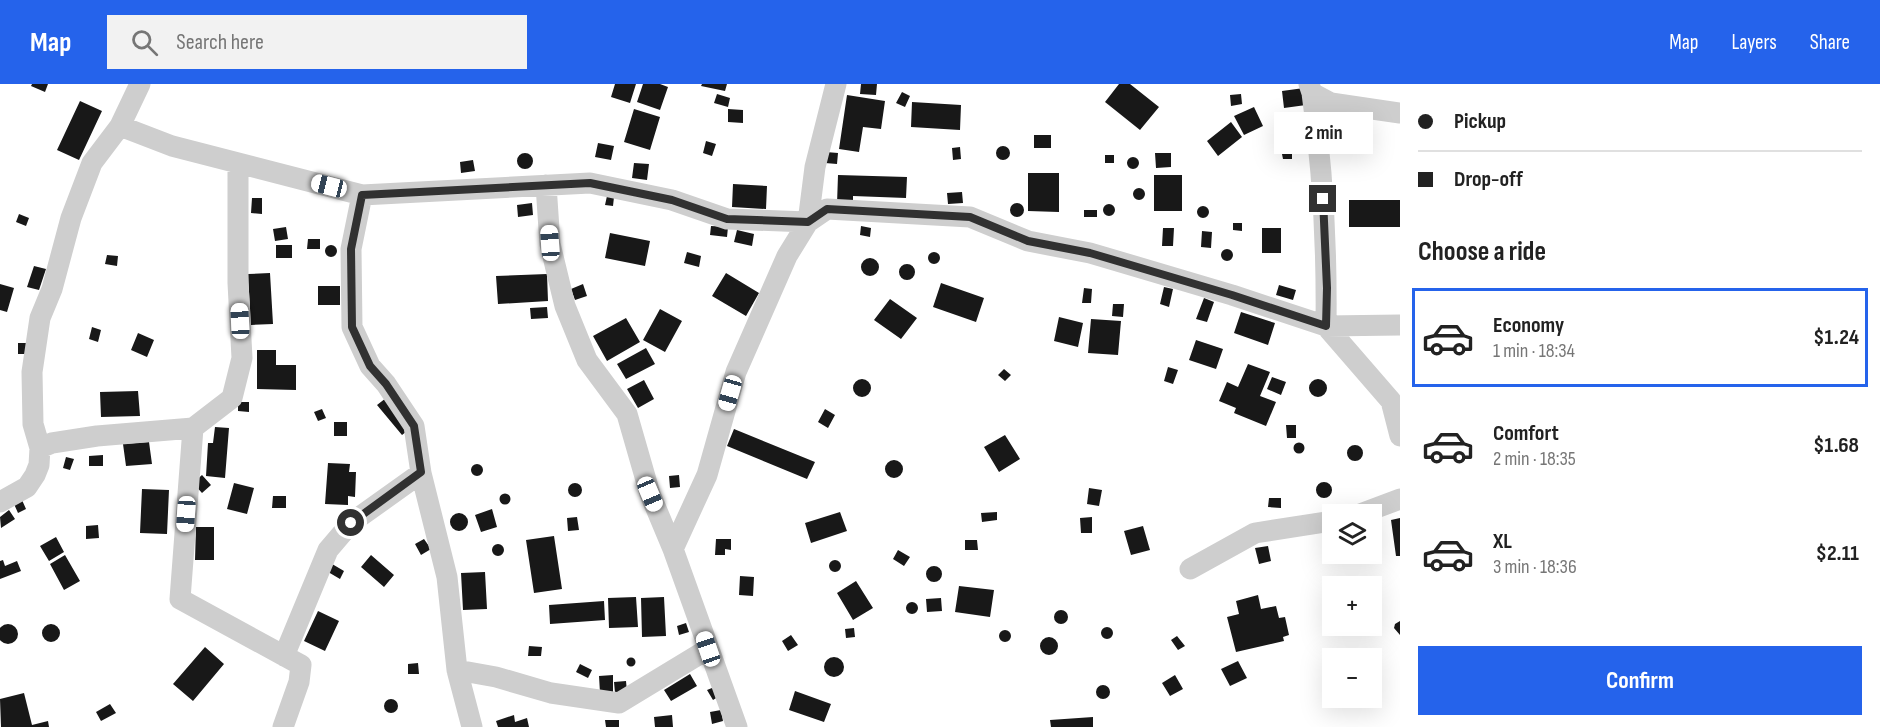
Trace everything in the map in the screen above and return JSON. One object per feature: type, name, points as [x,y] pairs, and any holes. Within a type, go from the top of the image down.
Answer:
[{"type":"street","points":[[0,502],[27,487],[39,465],[40,448],[33,424],[32,372],[40,318],[52,289],[71,218],[92,163],[120,126],[140,84]]},
{"type":"street","points":[[808,222],[814,167],[836,84]]},
{"type":"street","points":[[1311,88],[1331,103],[1400,114]]},
{"type":"street","points":[[1311,88],[1321,155],[1327,288],[1326,326],[1391,401],[1400,436]]},
{"type":"street","points":[[120,126],[172,146],[362,195],[590,183],[672,200],[727,219],[808,222]]},
{"type":"street","points":[[40,448],[52,443],[97,436],[193,428],[232,398],[242,358],[238,283],[238,164]]},
{"type":"street","points":[[546,185],[550,243],[565,306],[587,360],[627,414],[650,494],[673,549],[737,727]]},
{"type":"street","points":[[362,195],[351,249],[352,327],[370,366],[386,384],[414,426],[421,472],[447,577],[458,670],[472,727]]},
{"type":"street","points":[[673,549],[707,475],[736,372],[787,256],[808,222],[827,209],[970,217],[1028,241],[1090,253],[1232,295],[1326,326],[1400,325]]},
{"type":"street","points":[[193,428],[180,599],[302,665],[299,682],[283,727]]},
{"type":"street","points":[[284,656],[328,550],[351,523],[421,472]]},
{"type":"street","points":[[1382,506],[1400,499]]},
{"type":"street","points":[[1190,569],[1255,534],[1322,523]]},
{"type":"street","points":[[458,670],[496,677],[551,693],[619,704],[708,649]]},
{"type":"building","points":[[32,84],[48,84],[45,92],[31,86]]},
{"type":"building","points":[[615,84],[636,84],[630,103],[611,97]]},
{"type":"building","points":[[643,84],[660,84],[668,87],[660,110],[637,102]]},
{"type":"building","points":[[702,84],[727,84],[725,91],[701,86]]},
{"type":"building","points":[[861,84],[877,84],[876,95],[860,94]]},
{"type":"building","points":[[1119,84],[1130,84],[1159,107],[1140,130],[1105,102]]},
{"type":"building","points":[[1304,88],[1306,105],[1284,108],[1282,91]]},
{"type":"building","points":[[902,92],[910,96],[905,107],[896,103]]},
{"type":"building","points":[[717,94],[730,98],[728,107],[714,103]]},
{"type":"building","points":[[1241,94],[1242,104],[1231,106],[1230,95]]},
{"type":"building","points":[[847,95],[885,101],[881,129],[863,127],[859,152],[839,149]]},
{"type":"building","points":[[80,101],[102,111],[79,160],[57,150]]},
{"type":"building","points":[[912,102],[961,105],[960,130],[911,127]]},
{"type":"building","points":[[1254,107],[1263,126],[1244,135],[1234,116]]},
{"type":"building","points":[[634,109],[660,117],[650,150],[624,142]]},
{"type":"building","points":[[728,109],[743,110],[743,123],[728,122]]},
{"type":"building","points":[[1231,122],[1242,137],[1218,156],[1207,141]]},
{"type":"building","points":[[1312,126],[1314,141],[1299,144],[1296,129]]},
{"type":"building","points":[[1034,135],[1051,135],[1051,148],[1034,148]]},
{"type":"building","points":[[706,141],[716,144],[712,156],[703,153]]},
{"type":"building","points":[[598,143],[614,146],[611,160],[595,157]]},
{"type":"building","points":[[1003,146],[1008,148],[1010,153],[1008,158],[1003,160],[998,158],[996,153],[998,148]]},
{"type":"building","points":[[960,147],[961,159],[953,160],[952,148]]},
{"type":"building","points":[[826,152],[838,153],[837,164],[825,163]]},
{"type":"building","points":[[522,153],[528,153],[533,161],[531,167],[522,169],[517,164],[517,158]]},
{"type":"building","points":[[1155,153],[1171,153],[1171,167],[1156,168]]},
{"type":"building","points":[[1292,153],[1292,159],[1283,159],[1282,154]]},
{"type":"building","points":[[1105,155],[1114,155],[1114,163],[1105,163]]},
{"type":"building","points":[[1135,157],[1139,163],[1135,169],[1131,169],[1127,161]]},
{"type":"building","points":[[473,160],[475,171],[461,173],[460,162]]},
{"type":"building","points":[[634,163],[649,164],[647,180],[632,178]]},
{"type":"building","points":[[1028,173],[1059,173],[1059,212],[1028,211]]},
{"type":"building","points":[[838,175],[907,177],[906,198],[853,196],[853,204],[837,204]]},
{"type":"building","points":[[1154,175],[1182,175],[1182,211],[1154,211]]},
{"type":"building","points":[[733,184],[767,186],[766,209],[732,207]]},
{"type":"building","points":[[1141,188],[1145,194],[1141,200],[1137,200],[1133,192]]},
{"type":"building","points":[[962,192],[963,203],[948,204],[947,193]]},
{"type":"building","points":[[607,196],[614,197],[613,206],[605,205]]},
{"type":"building","points":[[252,198],[262,198],[262,214],[251,213]]},
{"type":"building","points":[[1349,200],[1400,200],[1400,227],[1349,227]]},
{"type":"building","points":[[532,203],[533,215],[518,217],[517,205]]},
{"type":"building","points":[[1017,203],[1022,205],[1024,210],[1022,215],[1017,217],[1012,215],[1010,210],[1012,205]]},
{"type":"building","points":[[1111,204],[1115,210],[1111,216],[1107,216],[1103,208]]},
{"type":"building","points":[[1205,206],[1209,212],[1205,218],[1201,218],[1197,210]]},
{"type":"building","points":[[1084,210],[1097,210],[1097,217],[1084,217]]},
{"type":"building","points":[[19,214],[29,218],[26,226],[16,222]]},
{"type":"building","points":[[1233,223],[1242,223],[1242,231],[1233,230]]},
{"type":"building","points":[[711,226],[728,227],[727,237],[710,235]]},
{"type":"building","points":[[861,226],[871,228],[870,237],[860,235]]},
{"type":"building","points":[[286,227],[288,239],[275,241],[273,229]]},
{"type":"building","points":[[1163,228],[1174,228],[1173,246],[1162,246]]},
{"type":"building","points":[[1262,228],[1281,228],[1281,253],[1262,253]]},
{"type":"building","points":[[737,230],[754,234],[752,246],[734,242]]},
{"type":"building","points":[[1202,231],[1212,232],[1211,248],[1201,247]]},
{"type":"building","points":[[610,233],[650,241],[645,266],[605,258]]},
{"type":"building","points":[[308,239],[320,239],[320,249],[307,249]]},
{"type":"building","points":[[276,245],[292,245],[292,258],[276,258]]},
{"type":"building","points":[[333,245],[337,251],[333,257],[329,257],[325,249]]},
{"type":"building","points":[[1229,249],[1233,255],[1229,261],[1225,261],[1221,253]]},
{"type":"building","points":[[687,252],[701,256],[699,267],[684,263]]},
{"type":"building","points":[[936,252],[940,258],[936,264],[932,264],[928,256]]},
{"type":"building","points":[[107,255],[118,256],[117,266],[105,264]]},
{"type":"building","points":[[870,258],[876,261],[879,267],[876,273],[870,276],[864,273],[861,267],[864,261]]},
{"type":"building","points":[[907,264],[913,266],[915,272],[913,278],[907,280],[901,278],[899,272],[901,266]]},
{"type":"building","points":[[34,266],[46,269],[39,290],[27,287]]},
{"type":"building","points":[[270,273],[273,324],[251,325],[248,274]]},
{"type":"building","points":[[726,273],[759,293],[746,316],[712,296]]},
{"type":"building","points":[[547,274],[548,301],[498,304],[496,276]]},
{"type":"building","points":[[941,283],[984,298],[976,322],[933,307]]},
{"type":"building","points":[[0,284],[14,288],[7,312],[0,310]]},
{"type":"building","points":[[583,284],[587,296],[575,300],[571,289]]},
{"type":"building","points":[[1279,285],[1296,290],[1293,300],[1276,295]]},
{"type":"building","points":[[318,286],[340,286],[340,305],[318,305]]},
{"type":"building","points":[[1164,287],[1173,289],[1169,307],[1160,304]]},
{"type":"building","points":[[1084,288],[1092,289],[1091,303],[1082,303]]},
{"type":"building","points":[[1204,298],[1214,302],[1207,322],[1196,319]]},
{"type":"building","points":[[890,299],[917,318],[901,339],[874,320]]},
{"type":"building","points":[[1113,304],[1124,304],[1123,317],[1112,316]]},
{"type":"building","points":[[547,307],[548,318],[531,319],[530,308]]},
{"type":"building","points":[[660,309],[682,321],[665,352],[643,340]]},
{"type":"building","points":[[1241,312],[1275,323],[1268,345],[1234,333]]},
{"type":"building","points":[[1059,317],[1083,323],[1078,347],[1054,341]]},
{"type":"building","points":[[626,318],[640,342],[607,361],[593,336]]},
{"type":"building","points":[[1091,319],[1121,321],[1118,355],[1088,353]]},
{"type":"building","points":[[92,327],[101,330],[98,342],[89,339]]},
{"type":"building","points":[[138,333],[154,340],[147,357],[131,350]]},
{"type":"building","points":[[1196,340],[1223,349],[1216,369],[1189,360]]},
{"type":"building","points":[[18,343],[28,343],[29,354],[18,354]]},
{"type":"building","points":[[646,348],[655,364],[626,379],[617,364]]},
{"type":"building","points":[[257,350],[276,350],[276,365],[296,365],[296,390],[257,389]]},
{"type":"building","points":[[1248,364],[1270,372],[1260,396],[1276,402],[1266,426],[1234,413],[1236,408],[1219,401],[1227,382],[1238,387]]},
{"type":"building","points":[[1168,367],[1178,370],[1173,384],[1164,381]]},
{"type":"building","points":[[1004,369],[1011,375],[1005,381],[998,375]]},
{"type":"building","points":[[1272,377],[1286,382],[1281,395],[1267,389]]},
{"type":"building","points":[[862,379],[868,382],[871,388],[868,394],[862,397],[856,394],[853,388],[856,382]]},
{"type":"building","points":[[1314,379],[1322,379],[1327,384],[1325,395],[1314,397],[1309,392],[1309,384]]},
{"type":"building","points":[[644,380],[654,399],[638,408],[627,389]]},
{"type":"building","points":[[138,391],[140,416],[101,417],[100,392]]},
{"type":"building","points":[[386,398],[411,428],[402,435],[377,405]]},
{"type":"building","points":[[238,402],[249,402],[249,412],[238,411]]},
{"type":"building","points":[[322,409],[326,418],[318,421],[314,412]]},
{"type":"building","points":[[825,409],[835,415],[828,428],[818,422]]},
{"type":"building","points":[[334,422],[347,422],[347,436],[334,436]]},
{"type":"building","points":[[1286,425],[1296,425],[1296,438],[1287,438]]},
{"type":"building","points":[[215,427],[229,428],[225,478],[206,476],[208,443],[213,443]]},
{"type":"building","points":[[734,429],[815,462],[807,479],[727,446]]},
{"type":"building","points":[[1005,435],[1020,459],[999,472],[984,447]]},
{"type":"building","points":[[149,442],[152,464],[126,466],[123,444]]},
{"type":"building","points":[[1299,443],[1303,444],[1303,452],[1299,453],[1295,452],[1294,448],[1295,444]]},
{"type":"building","points":[[1352,445],[1358,445],[1363,453],[1361,459],[1352,461],[1347,456],[1347,450]]},
{"type":"building","points":[[103,455],[103,466],[89,466],[89,456]]},
{"type":"building","points":[[66,457],[74,459],[70,470],[63,468]]},
{"type":"building","points":[[894,460],[900,463],[903,469],[900,475],[894,478],[888,475],[885,469],[888,463]]},
{"type":"building","points":[[328,463],[350,464],[349,472],[356,472],[355,497],[348,496],[348,505],[325,504]]},
{"type":"building","points":[[477,464],[483,470],[477,476],[471,470]]},
{"type":"building","points":[[202,475],[211,485],[202,493],[193,483]]},
{"type":"building","points":[[679,475],[680,487],[670,488],[669,476]]},
{"type":"building","points":[[1324,482],[1330,484],[1332,490],[1330,496],[1324,498],[1318,496],[1316,490],[1318,484]]},
{"type":"building","points":[[234,483],[254,488],[247,514],[227,509]]},
{"type":"building","points":[[575,483],[580,485],[582,490],[580,495],[575,497],[570,495],[568,490],[570,485]]},
{"type":"building","points":[[1089,488],[1102,490],[1099,506],[1087,504]]},
{"type":"building","points":[[142,489],[169,490],[167,534],[140,533]]},
{"type":"building","points":[[505,493],[511,499],[505,505],[499,499]]},
{"type":"building","points":[[273,496],[286,496],[286,508],[272,508]]},
{"type":"building","points":[[1269,498],[1281,498],[1281,508],[1268,507]]},
{"type":"building","points":[[22,500],[26,509],[18,513],[14,504]]},
{"type":"building","points":[[492,509],[497,527],[481,532],[475,515]]},
{"type":"building","points":[[9,510],[15,519],[1,528],[0,517]]},
{"type":"building","points":[[840,512],[847,531],[811,543],[805,523]]},
{"type":"building","points":[[997,512],[997,520],[982,522],[981,513]]},
{"type":"building","points":[[455,513],[463,513],[468,518],[466,529],[455,531],[450,526],[450,518]]},
{"type":"building","points":[[577,517],[579,530],[568,531],[567,518]]},
{"type":"building","points":[[1092,517],[1092,533],[1081,533],[1080,518]]},
{"type":"building","points":[[1400,518],[1400,556],[1396,556],[1391,520]]},
{"type":"building","points":[[98,525],[99,538],[86,539],[86,526]]},
{"type":"building","points":[[1143,526],[1150,550],[1131,555],[1124,531]]},
{"type":"building","points":[[196,527],[214,527],[214,560],[195,560]]},
{"type":"building","points":[[554,536],[562,589],[534,593],[526,540]]},
{"type":"building","points":[[56,537],[64,552],[49,561],[40,546]]},
{"type":"building","points":[[424,539],[431,549],[421,555],[415,544]]},
{"type":"building","points":[[716,539],[731,539],[731,550],[725,549],[725,555],[715,555]]},
{"type":"building","points":[[965,540],[977,540],[978,550],[965,550]]},
{"type":"building","points":[[500,544],[504,550],[500,556],[496,556],[492,548]]},
{"type":"building","points":[[1268,546],[1271,561],[1259,564],[1255,548]]},
{"type":"building","points":[[898,550],[910,557],[904,566],[893,559]]},
{"type":"building","points":[[65,555],[80,581],[64,590],[50,564]]},
{"type":"building","points":[[371,555],[394,575],[384,587],[361,567]]},
{"type":"building","points":[[3,560],[5,566],[17,561],[21,571],[0,579],[0,561]]},
{"type":"building","points":[[837,560],[841,566],[837,572],[833,572],[829,564]]},
{"type":"building","points":[[327,561],[344,571],[340,579],[323,569]]},
{"type":"building","points":[[931,566],[937,566],[942,574],[940,580],[931,582],[926,577],[926,571]]},
{"type":"building","points":[[485,572],[487,609],[463,610],[461,573]]},
{"type":"building","points":[[740,576],[754,577],[753,596],[739,595]]},
{"type":"building","points":[[856,581],[873,608],[853,620],[837,593]]},
{"type":"building","points":[[959,586],[994,590],[990,617],[955,612]]},
{"type":"building","points":[[1258,595],[1261,609],[1276,606],[1279,618],[1285,617],[1289,635],[1283,637],[1284,641],[1236,652],[1227,617],[1239,614],[1236,601]]},
{"type":"building","points":[[636,597],[638,627],[609,628],[608,598]]},
{"type":"building","points":[[664,597],[666,636],[642,637],[641,598]]},
{"type":"building","points":[[941,598],[942,611],[927,612],[926,599]]},
{"type":"building","points":[[604,601],[605,620],[550,624],[549,605]]},
{"type":"building","points":[[914,602],[918,608],[914,614],[910,614],[906,606]]},
{"type":"building","points":[[1061,610],[1066,612],[1068,617],[1066,622],[1061,624],[1056,622],[1054,617],[1056,612]]},
{"type":"building","points":[[318,611],[339,621],[325,651],[304,641]]},
{"type":"building","points":[[1400,621],[1400,635],[1394,628],[1395,624]]},
{"type":"building","points":[[686,623],[689,632],[679,635],[677,626]]},
{"type":"building","points":[[47,624],[55,624],[60,629],[58,640],[47,642],[42,637],[42,629]]},
{"type":"building","points":[[4,625],[12,625],[17,630],[17,638],[12,643],[4,643],[-1,638],[-1,630]]},
{"type":"building","points":[[1107,627],[1113,633],[1107,639],[1101,633]]},
{"type":"building","points":[[854,628],[855,637],[846,638],[845,629]]},
{"type":"building","points":[[1005,630],[1011,636],[1005,642],[999,636]]},
{"type":"building","points":[[791,635],[798,645],[788,651],[782,641]]},
{"type":"building","points":[[1177,636],[1185,646],[1178,650],[1171,640]]},
{"type":"building","points":[[1045,637],[1053,637],[1058,642],[1056,653],[1045,655],[1040,650],[1040,642]]},
{"type":"building","points":[[529,646],[542,647],[541,656],[528,656]]},
{"type":"building","points":[[205,647],[224,664],[193,701],[173,684]]},
{"type":"building","points":[[834,657],[841,660],[844,667],[841,674],[834,677],[827,674],[824,667],[827,660]]},
{"type":"building","points":[[631,658],[635,662],[631,666],[627,662]]},
{"type":"building","points":[[1238,661],[1247,678],[1230,686],[1221,669]]},
{"type":"building","points":[[418,663],[419,674],[408,674],[408,664]]},
{"type":"building","points":[[580,664],[592,670],[588,678],[576,672]]},
{"type":"building","points":[[690,674],[697,686],[671,701],[664,690]]},
{"type":"building","points":[[613,675],[613,692],[600,693],[599,676]]},
{"type":"building","points":[[1175,675],[1183,689],[1170,696],[1162,683]]},
{"type":"building","points":[[626,681],[627,692],[615,693],[614,682]]},
{"type":"building","points":[[1100,685],[1106,685],[1110,692],[1106,699],[1100,699],[1096,695],[1096,689]]},
{"type":"building","points":[[717,686],[721,695],[713,700],[707,690]]},
{"type":"building","points":[[795,691],[831,704],[824,722],[789,710]]},
{"type":"building","points":[[24,693],[32,725],[48,721],[49,727],[1,727],[0,699]]},
{"type":"building","points":[[391,699],[396,701],[398,706],[396,711],[391,713],[386,711],[384,706],[386,701]]},
{"type":"building","points":[[110,704],[116,713],[101,721],[96,712]]},
{"type":"building","points":[[721,710],[723,721],[712,724],[710,712]]},
{"type":"building","points":[[514,715],[515,722],[527,718],[529,727],[498,727],[496,721]]},
{"type":"building","points":[[672,715],[673,727],[655,727],[654,717]]},
{"type":"building","points":[[1093,717],[1093,727],[1051,727],[1050,720]]},
{"type":"building","points":[[605,720],[619,720],[619,727],[606,727]]},
{"type":"route","points":[[351,523],[421,472],[414,426],[386,384],[370,366],[352,327],[351,249],[362,195],[590,183],[672,200],[727,219],[808,222],[827,209],[970,217],[1028,241],[1090,253],[1232,295],[1326,326],[1327,288],[1323,199]]}]
